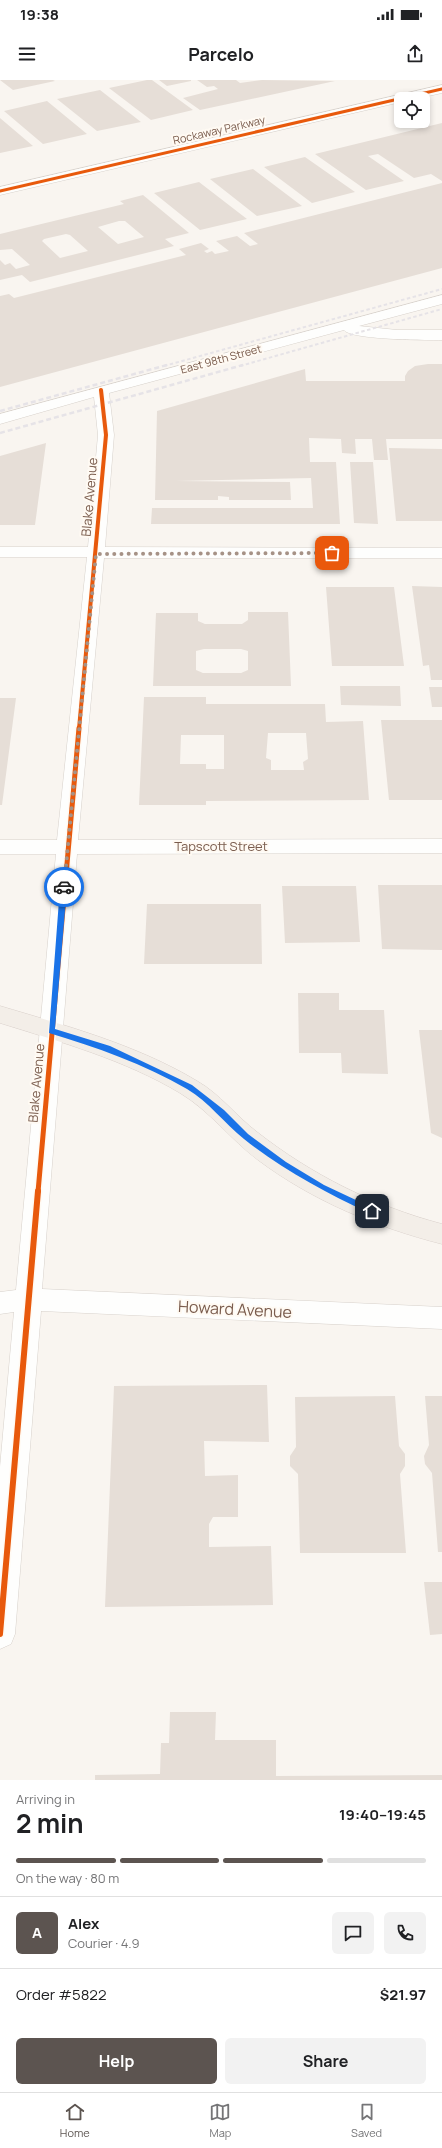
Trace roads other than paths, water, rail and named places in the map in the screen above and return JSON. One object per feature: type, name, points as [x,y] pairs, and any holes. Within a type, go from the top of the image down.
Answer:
[{"type":"main road","points":[[0,1014],[108,1048],[190,1087],[221,1112],[245,1136],[284,1164],[322,1187],[359,1206],[412,1227],[442,1234]]},
{"type":"street","name":"Rockaway Parkway","points":[[0,191],[442,89]]},
{"type":"street","name":"East 98th Street","points":[[0,419],[101,390],[342,327],[442,299]]},
{"type":"street","points":[[342,327],[396,335],[442,335]]},
{"type":"street","name":"Blake Avenue","points":[[0,1634],[67,846],[96,554],[106,435],[101,390]]},
{"type":"street","points":[[0,552],[96,554],[442,553]]},
{"type":"street","name":"Tapscott Street","points":[[0,847],[442,846]]},
{"type":"street","name":"Howard Avenue","points":[[0,1288],[28,1299]]},
{"type":"street","name":"Howard Avenue","points":[[0,1303],[28,1299],[442,1318]]},
{"type":"railway","points":[[164,366],[442,289]]},
{"type":"railway","points":[[240,366],[442,309]]},
{"type":"railway","points":[[0,411],[167,365]]},
{"type":"railway","points":[[0,433],[243,365]]}]
